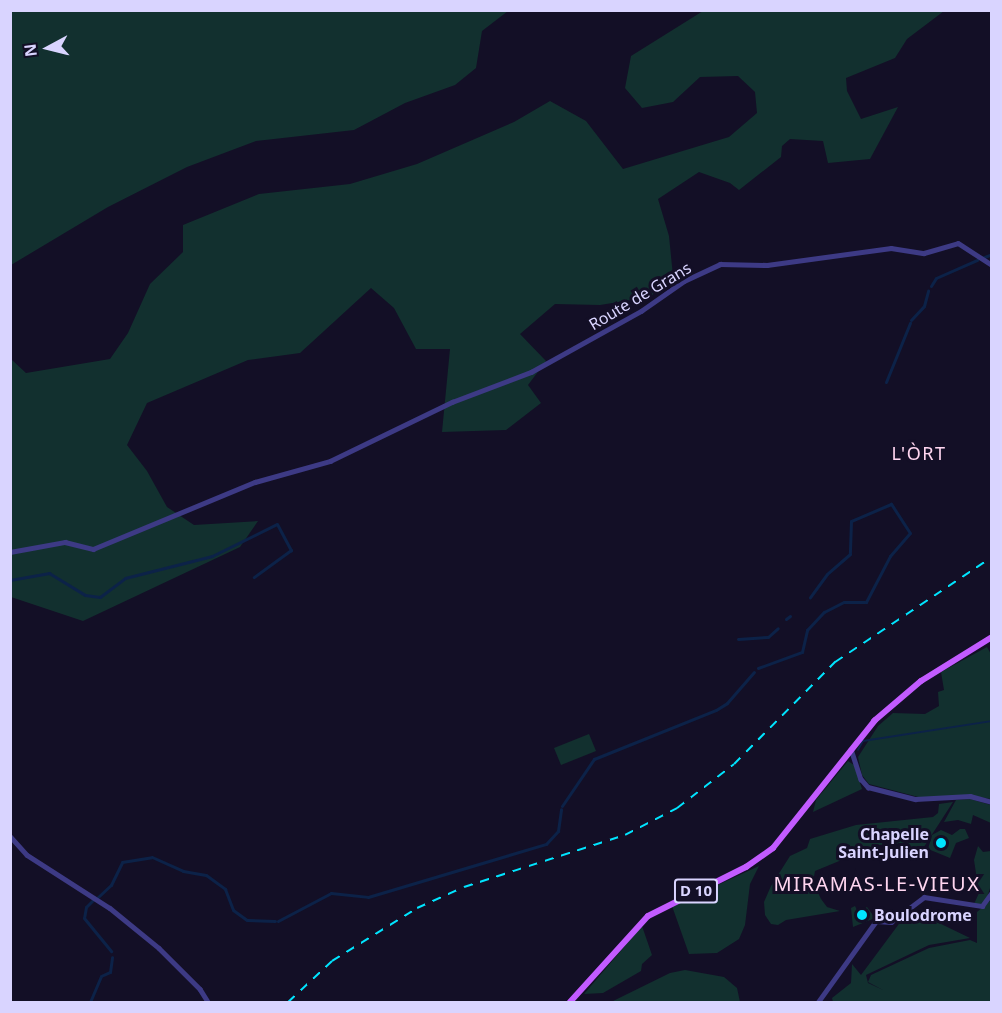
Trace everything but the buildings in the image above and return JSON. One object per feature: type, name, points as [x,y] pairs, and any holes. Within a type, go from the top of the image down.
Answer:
[{"type":"main road","name":"D 10","points":[[852,749],[864,730],[921,681],[992,637]]},
{"type":"main road","name":"D 10","points":[[570,1002],[648,916],[768,854],[875,720]]},
{"type":"street","name":"Route de Grans","points":[[10,552],[65,542],[83,548],[99,548],[255,482],[330,461],[452,402],[531,372],[641,311],[684,281],[720,264],[767,265],[876,249],[924,254],[965,244],[984,263],[992,265]]},
{"type":"street","points":[[852,749],[861,779],[868,787],[915,798],[970,796],[992,802]]},
{"type":"street","points":[[10,836],[27,855],[110,908],[159,948],[200,989],[208,1002]]},
{"type":"street","points":[[818,1002],[876,921],[891,922],[924,897],[976,907],[986,905],[992,892]]},
{"type":"green space","points":[[11,10],[508,11],[482,31],[476,68],[455,85],[405,103],[354,130],[256,141],[187,167],[108,207],[11,265]]},
{"type":"green space","points":[[703,11],[944,11],[907,39],[895,58],[846,78],[847,91],[861,119],[898,107],[870,159],[828,163],[823,141],[790,139],[782,146],[781,157],[739,190],[730,183],[699,172],[658,199],[669,236],[673,276],[650,297],[600,305],[555,304],[520,334],[546,361],[528,385],[541,403],[506,430],[442,432],[450,349],[416,349],[394,308],[371,288],[300,353],[248,360],[147,403],[127,445],[147,471],[167,507],[194,525],[258,521],[240,547],[83,621],[11,597],[11,359],[26,373],[110,359],[128,333],[150,284],[183,252],[183,225],[259,194],[350,184],[417,164],[514,122],[550,101],[586,121],[623,169],[729,137],[757,113],[755,92],[738,76],[700,77],[673,102],[642,108],[625,88],[631,56]]},
{"type":"green space","points":[[987,647],[992,656],[991,799],[968,795],[922,798],[869,784],[862,775],[858,757],[878,726],[893,713],[925,714],[939,706],[938,692],[944,690],[941,672]]},
{"type":"green space","points":[[589,734],[596,751],[561,765],[554,748]]},
{"type":"green space","points":[[848,761],[854,765],[862,789],[813,812],[816,800]]},
{"type":"green space","points":[[970,799],[991,805],[991,823],[973,815],[971,824],[958,820],[944,822],[956,800]]},
{"type":"green space","points":[[953,802],[922,850],[911,851],[908,843],[878,845],[815,871],[813,882],[821,899],[827,907],[840,911],[786,920],[778,925],[771,924],[765,915],[764,902],[771,886],[790,856],[807,848],[810,839],[856,825],[933,817],[938,813],[939,804]]},
{"type":"green space","points":[[960,829],[965,829],[969,838],[956,843],[950,858],[928,849],[932,835],[941,830],[952,835]]},
{"type":"green space","points":[[978,846],[983,852],[991,851],[991,885],[985,904],[974,904],[979,893],[974,860]]},
{"type":"green space","points":[[759,866],[750,884],[745,925],[739,939],[717,953],[689,954],[672,906]]},
{"type":"green space","points":[[991,900],[991,1002],[833,1002],[832,998],[851,983],[852,964],[861,975],[910,909],[970,938],[929,945],[866,975],[868,983],[883,990],[868,982],[871,975],[929,948],[970,940],[977,943],[977,912]]},
{"type":"green space","name":"Boulodrome","points":[[855,906],[858,912],[867,907],[875,918],[853,927],[851,908]]},
{"type":"green space","points":[[642,926],[652,955],[642,964],[641,971],[603,993],[584,994]]},
{"type":"green space","points":[[685,970],[724,977],[737,988],[740,1002],[611,1002],[670,973]]},
{"type":"waterway","points":[[982,258],[992,254]]},
{"type":"waterway","points":[[931,286],[936,278],[977,260]]},
{"type":"waterway","points":[[911,320],[924,306],[928,291]]},
{"type":"waterway","points":[[886,382],[910,323]]},
{"type":"waterway","points":[[758,668],[802,652],[807,630],[824,612],[844,602],[866,602],[890,556],[910,533],[891,504],[851,521],[850,554],[827,574],[810,597]]},
{"type":"waterway","points":[[10,580],[49,573],[85,595],[100,597],[125,578],[212,556],[277,524],[291,550],[254,577]]},
{"type":"waterway","points":[[786,619],[790,616]]},
{"type":"waterway","points":[[738,639],[768,637],[778,628]]},
{"type":"waterway","points":[[562,806],[594,759],[716,710],[727,703],[754,672]]},
{"type":"waterway","points":[[858,750],[863,741],[992,721]]},
{"type":"waterway","points":[[278,921],[331,893],[368,897],[546,844],[558,831],[561,809]]},
{"type":"waterway","points":[[98,897],[111,885],[122,862],[152,857],[183,871],[206,875],[225,889],[233,910],[247,920],[275,921]]},
{"type":"waterway","points":[[94,899],[86,907],[84,918],[111,951]]},
{"type":"waterway","points":[[90,1002],[101,976],[110,972],[112,957]]},
{"type":"railway","points":[[288,1002],[332,961],[417,908],[464,887],[625,835],[677,808],[734,764],[835,662],[992,557]]},
{"type":"place","name":"Chapelle Saint-Julien","points":[[941,843]]},
{"type":"place","name":"Boulodrome","points":[[862,915]]},
{"type":"district","name":"L'ÒRT","points":[[919,453]]},
{"type":"district","name":"MIRAMAS-LE-VIEUX","points":[[877,883]]}]
